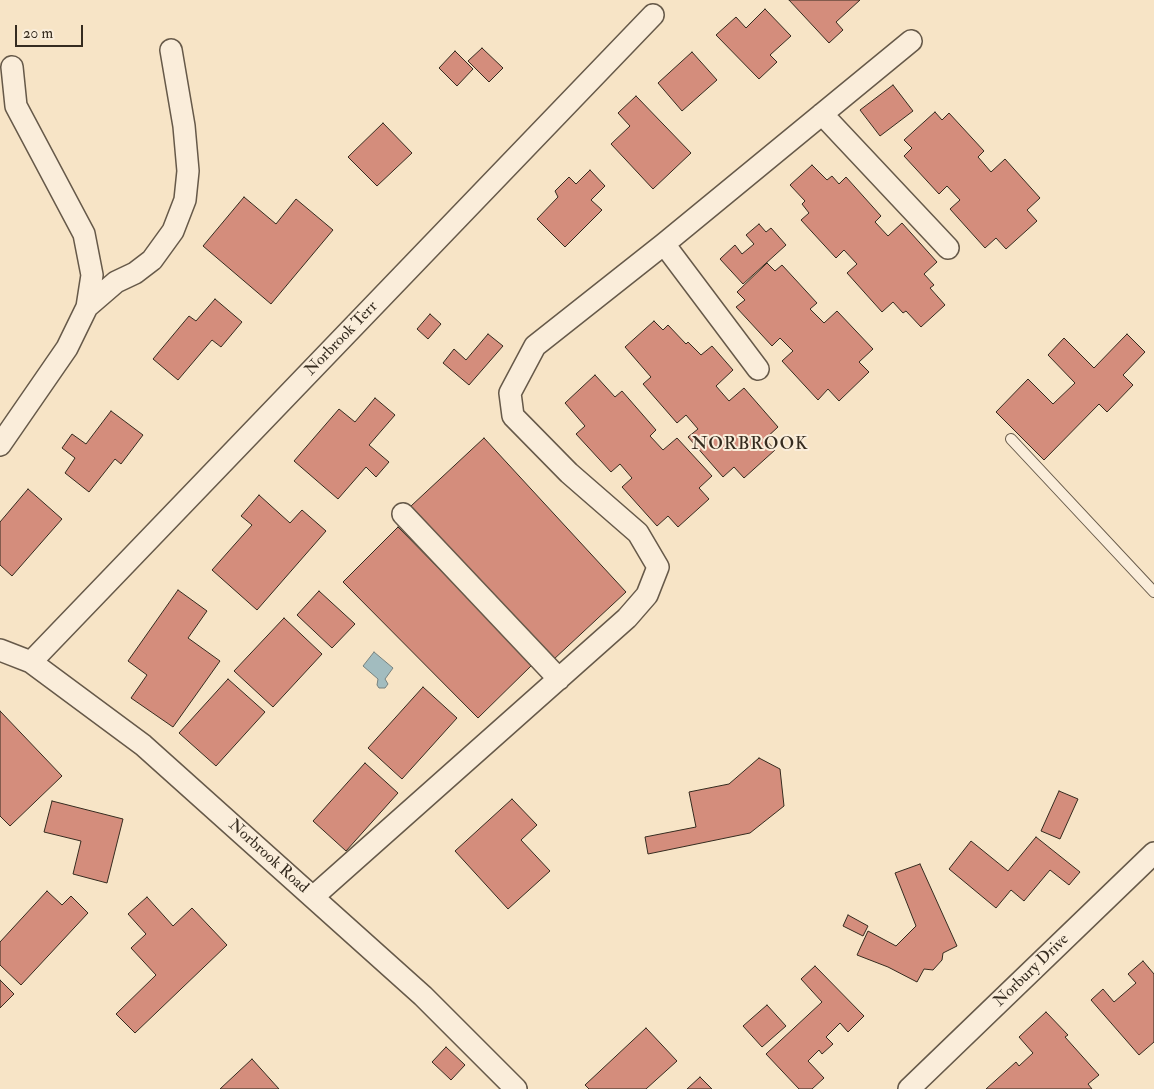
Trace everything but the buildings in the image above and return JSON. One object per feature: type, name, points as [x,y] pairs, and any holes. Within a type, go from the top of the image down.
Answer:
[{"type":"street","name":"Norbrook Terr","points":[[31,662],[653,15]]},
{"type":"street","points":[[312,897],[559,679],[632,612],[647,595],[658,567],[638,533],[569,473],[513,416],[510,393],[535,346],[664,244],[911,41]]},
{"type":"street","points":[[87,307],[116,282],[136,273],[152,260],[173,231],[185,200],[188,171],[184,126],[171,50]]},
{"type":"street","points":[[0,445],[68,348],[87,307],[92,275],[84,234],[16,106],[12,67]]},
{"type":"street","points":[[822,114],[948,248]]},
{"type":"street","points":[[664,244],[758,369]]},
{"type":"street","points":[[403,514],[559,679]]},
{"type":"street","name":"Norbrook Road","points":[[0,650],[31,662],[143,745],[424,996],[516,1089]]},
{"type":"street","name":"Norbury Drive","points":[[909,1089],[1154,853]]},
{"type":"lane","points":[[1011,440],[1154,592]]},
{"type":"water","points":[[374,652],[393,668],[385,679],[388,684],[385,688],[379,688],[377,685],[378,679],[363,666]]},
{"type":"district","name":"NORBROOK","points":[[750,445]]}]
